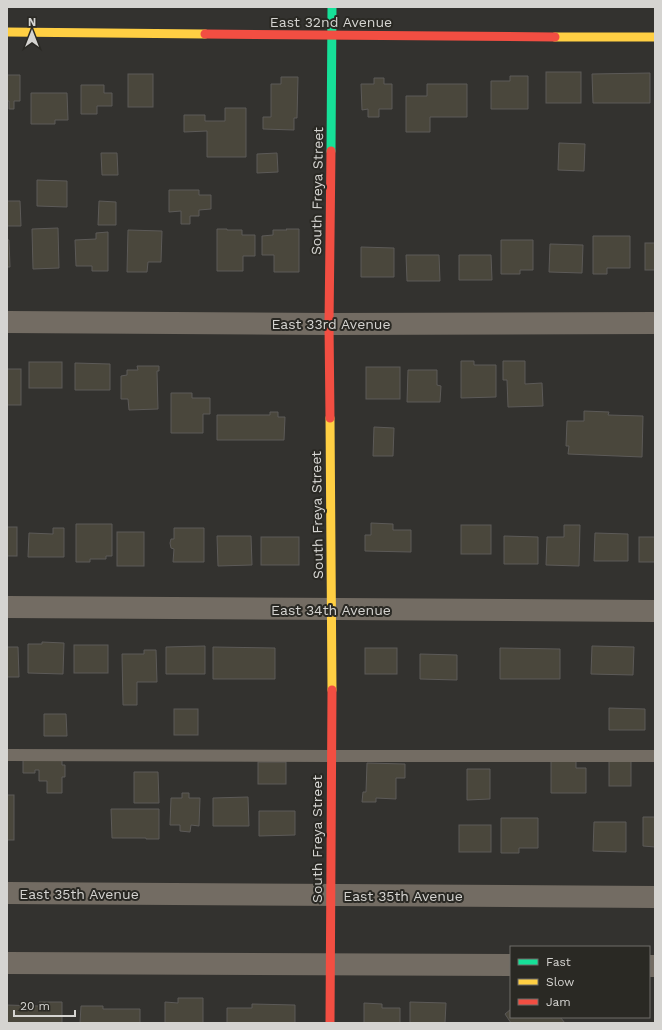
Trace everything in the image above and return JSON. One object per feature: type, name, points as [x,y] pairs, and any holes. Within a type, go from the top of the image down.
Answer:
[{"type":"main road","name":"South Freya Street","points":[[330,1023],[332,610],[329,324],[332,7]]},
{"type":"main road","name":"East 32nd Avenue","points":[[7,32],[332,36],[655,37]]},
{"type":"street","name":"East 33rd Avenue","points":[[7,322],[329,324],[655,323]]},
{"type":"street","name":"East 34th Avenue","points":[[7,607],[655,611]]},
{"type":"street","name":"East 35th Avenue","points":[[7,893],[655,897]]},
{"type":"street","points":[[7,963],[510,965]]},
{"type":"lane","points":[[7,755],[655,756]]},
{"type":"building","points":[[546,72],[581,72],[581,103],[546,103]]},
{"type":"building","points":[[650,73],[650,103],[593,103],[592,74]]},
{"type":"building","points":[[128,74],[153,74],[153,107],[128,107]]},
{"type":"building","points":[[7,75],[20,75],[20,101],[14,101],[14,109],[9,109],[9,101],[7,101]]},
{"type":"building","points":[[510,76],[528,76],[528,109],[491,109],[491,81],[510,81]]},
{"type":"building","points":[[281,77],[298,77],[297,118],[294,118],[294,130],[263,129],[263,117],[271,117],[271,84],[281,84]]},
{"type":"building","points":[[374,78],[384,78],[384,84],[392,84],[392,109],[379,109],[379,117],[368,117],[368,109],[362,110],[361,84],[374,84]]},
{"type":"building","points":[[427,84],[467,84],[467,117],[430,117],[430,132],[406,132],[406,96],[427,96]]},
{"type":"building","points":[[81,85],[104,85],[104,93],[112,93],[112,106],[97,106],[97,114],[81,114]]},
{"type":"building","points":[[31,93],[67,93],[68,120],[55,120],[55,124],[31,124]]},
{"type":"building","points":[[225,108],[246,108],[246,157],[207,157],[207,131],[184,132],[184,115],[205,115],[205,121],[225,121]]},
{"type":"building","points":[[559,143],[585,144],[584,171],[558,170]]},
{"type":"building","points":[[101,153],[117,153],[118,175],[102,175]]},
{"type":"building","points":[[277,153],[278,172],[257,173],[257,154]]},
{"type":"building","points":[[37,180],[67,181],[67,207],[37,206]]},
{"type":"building","points":[[169,190],[199,190],[199,195],[211,195],[211,209],[199,210],[199,216],[190,216],[190,224],[181,224],[181,211],[169,212]]},
{"type":"building","points":[[7,201],[20,201],[21,226],[7,226]]},
{"type":"building","points":[[99,201],[116,202],[116,225],[98,225]]},
{"type":"building","points":[[58,228],[59,268],[33,269],[32,229]]},
{"type":"building","points":[[217,229],[242,230],[242,235],[255,235],[255,256],[243,256],[243,271],[217,271]]},
{"type":"building","points":[[286,229],[299,229],[299,272],[274,272],[274,255],[262,255],[262,236],[273,235],[273,230],[287,230]]},
{"type":"building","points":[[128,230],[162,231],[161,262],[148,262],[147,272],[127,272]]},
{"type":"building","points":[[108,232],[108,271],[92,271],[92,266],[76,266],[75,240],[96,239],[96,233]]},
{"type":"building","points":[[593,236],[630,236],[630,268],[607,268],[607,274],[593,274]]},
{"type":"building","points":[[7,240],[9,240],[10,267],[7,267]]},
{"type":"building","points":[[501,240],[533,240],[533,270],[520,270],[520,274],[501,274]]},
{"type":"building","points":[[645,243],[655,243],[655,270],[645,270]]},
{"type":"building","points":[[550,244],[583,245],[582,273],[549,272]]},
{"type":"building","points":[[361,247],[394,248],[394,277],[361,277]]},
{"type":"building","points":[[406,255],[439,255],[440,281],[407,281]]},
{"type":"building","points":[[459,255],[491,255],[492,280],[459,280]]},
{"type":"building","points":[[461,361],[474,361],[474,365],[496,365],[496,397],[461,398]]},
{"type":"building","points":[[503,361],[525,361],[525,384],[542,383],[543,406],[508,407],[507,380],[503,380]]},
{"type":"building","points":[[29,362],[62,362],[62,388],[29,388]]},
{"type":"building","points":[[75,363],[110,364],[110,390],[75,390]]},
{"type":"building","points":[[137,366],[159,366],[159,371],[157,371],[158,409],[129,410],[128,399],[121,399],[121,376],[127,375],[127,370],[138,370]]},
{"type":"building","points":[[366,367],[400,367],[400,399],[366,399]]},
{"type":"building","points":[[7,369],[21,369],[21,405],[7,405]]},
{"type":"building","points":[[408,370],[437,370],[437,385],[441,386],[440,402],[407,402]]},
{"type":"building","points":[[171,393],[192,393],[192,398],[210,398],[210,414],[203,414],[203,433],[171,433]]},
{"type":"building","points":[[584,411],[609,412],[608,415],[643,416],[642,457],[568,454],[569,446],[566,446],[567,421],[584,421]]},
{"type":"building","points":[[270,412],[278,412],[278,417],[285,417],[284,440],[217,440],[217,415],[270,415]]},
{"type":"building","points":[[374,427],[394,428],[393,456],[373,456]]},
{"type":"building","points":[[371,523],[393,524],[393,530],[411,530],[411,552],[365,551],[365,535],[371,535]]},
{"type":"building","points":[[76,524],[112,524],[112,556],[106,556],[106,559],[90,559],[90,562],[76,562]]},
{"type":"building","points":[[461,525],[491,525],[491,554],[461,554]]},
{"type":"building","points":[[564,525],[580,525],[579,566],[546,565],[547,537],[564,537]]},
{"type":"building","points":[[7,527],[17,527],[17,556],[7,556]]},
{"type":"building","points":[[53,528],[64,528],[64,557],[28,557],[29,533],[53,534]]},
{"type":"building","points":[[174,528],[204,528],[204,562],[173,562],[174,549],[171,548],[170,543],[171,539],[174,539]]},
{"type":"building","points":[[117,532],[144,532],[144,566],[117,566]]},
{"type":"building","points":[[595,533],[628,534],[628,561],[594,561]]},
{"type":"building","points":[[217,536],[251,536],[252,565],[218,566]]},
{"type":"building","points":[[504,536],[538,537],[538,564],[504,564]]},
{"type":"building","points":[[261,537],[299,537],[299,565],[261,565]]},
{"type":"building","points":[[639,537],[655,537],[655,562],[639,562]]},
{"type":"building","points":[[42,642],[64,643],[63,674],[28,673],[28,644],[42,644]]},
{"type":"building","points":[[74,645],[108,645],[108,673],[74,673]]},
{"type":"building","points":[[205,646],[205,674],[166,674],[166,647]]},
{"type":"building","points":[[592,646],[634,647],[633,675],[591,674]]},
{"type":"building","points":[[7,647],[18,647],[19,677],[7,677]]},
{"type":"building","points":[[213,647],[275,648],[275,679],[213,679]]},
{"type":"building","points":[[365,648],[397,648],[397,674],[365,674]]},
{"type":"building","points":[[500,648],[560,649],[560,679],[500,679]]},
{"type":"building","points":[[144,650],[156,650],[157,682],[137,682],[137,705],[123,705],[122,654],[144,654]]},
{"type":"building","points":[[420,654],[457,655],[457,680],[420,679]]},
{"type":"building","points":[[609,708],[645,709],[645,730],[609,730]]},
{"type":"building","points":[[174,709],[198,709],[198,735],[174,735]]},
{"type":"building","points":[[44,714],[66,714],[67,736],[44,736]]},
{"type":"building","points":[[23,755],[62,758],[62,765],[65,765],[65,777],[62,777],[62,793],[47,793],[47,781],[39,781],[39,770],[35,770],[35,773],[23,773]]},
{"type":"building","points":[[609,758],[631,758],[631,786],[609,786]]},
{"type":"building","points":[[551,760],[576,760],[576,768],[586,768],[586,793],[551,793]]},
{"type":"building","points":[[258,762],[286,762],[286,784],[258,784]]},
{"type":"building","points":[[367,763],[405,764],[405,778],[396,778],[396,799],[376,798],[376,802],[362,802],[363,792],[366,792]]},
{"type":"building","points":[[467,769],[490,769],[490,799],[467,800]]},
{"type":"building","points":[[134,772],[158,772],[159,803],[134,803]]},
{"type":"building","points":[[182,793],[189,793],[189,798],[200,798],[199,826],[191,825],[190,832],[180,831],[180,825],[170,825],[171,798],[182,798]]},
{"type":"building","points":[[7,795],[14,795],[14,840],[7,840]]},
{"type":"building","points":[[248,797],[249,826],[213,826],[213,798]]},
{"type":"building","points":[[111,809],[159,809],[159,839],[112,838]]},
{"type":"building","points":[[259,811],[295,811],[295,835],[259,836]]},
{"type":"building","points":[[643,817],[655,817],[655,847],[643,846]]},
{"type":"building","points":[[501,818],[538,818],[538,848],[519,848],[519,853],[501,853]]},
{"type":"building","points":[[594,822],[626,822],[626,852],[593,851]]},
{"type":"building","points":[[459,825],[491,825],[491,852],[459,852]]},
{"type":"building","points":[[178,998],[203,998],[203,1023],[165,1023],[165,1002],[178,1003]]},
{"type":"building","points":[[39,1002],[62,1002],[62,1023],[7,1023],[7,1005],[39,1006]]},
{"type":"building","points":[[410,1002],[446,1003],[445,1023],[410,1023]]},
{"type":"building","points":[[364,1003],[382,1004],[382,1008],[400,1008],[400,1023],[364,1023]]},
{"type":"building","points":[[252,1004],[295,1005],[295,1023],[227,1023],[227,1008],[252,1008]]},
{"type":"building","points":[[81,1006],[103,1006],[103,1009],[140,1009],[140,1023],[80,1023]]},
{"type":"building","points":[[510,1010],[510,1018],[561,1018],[565,1023],[511,1023],[505,1014]]},
{"type":"traffic: fast","points":[[331,151],[332,7]]},
{"type":"traffic: slow","points":[[7,32],[205,34]]},
{"type":"traffic: slow","points":[[555,37],[655,37]]},
{"type":"traffic: slow","points":[[330,418],[332,690]]},
{"type":"traffic: jam","points":[[205,34],[555,37]]},
{"type":"traffic: jam","points":[[330,418],[329,324],[331,151]]},
{"type":"traffic: jam","points":[[330,1023],[332,690]]}]
